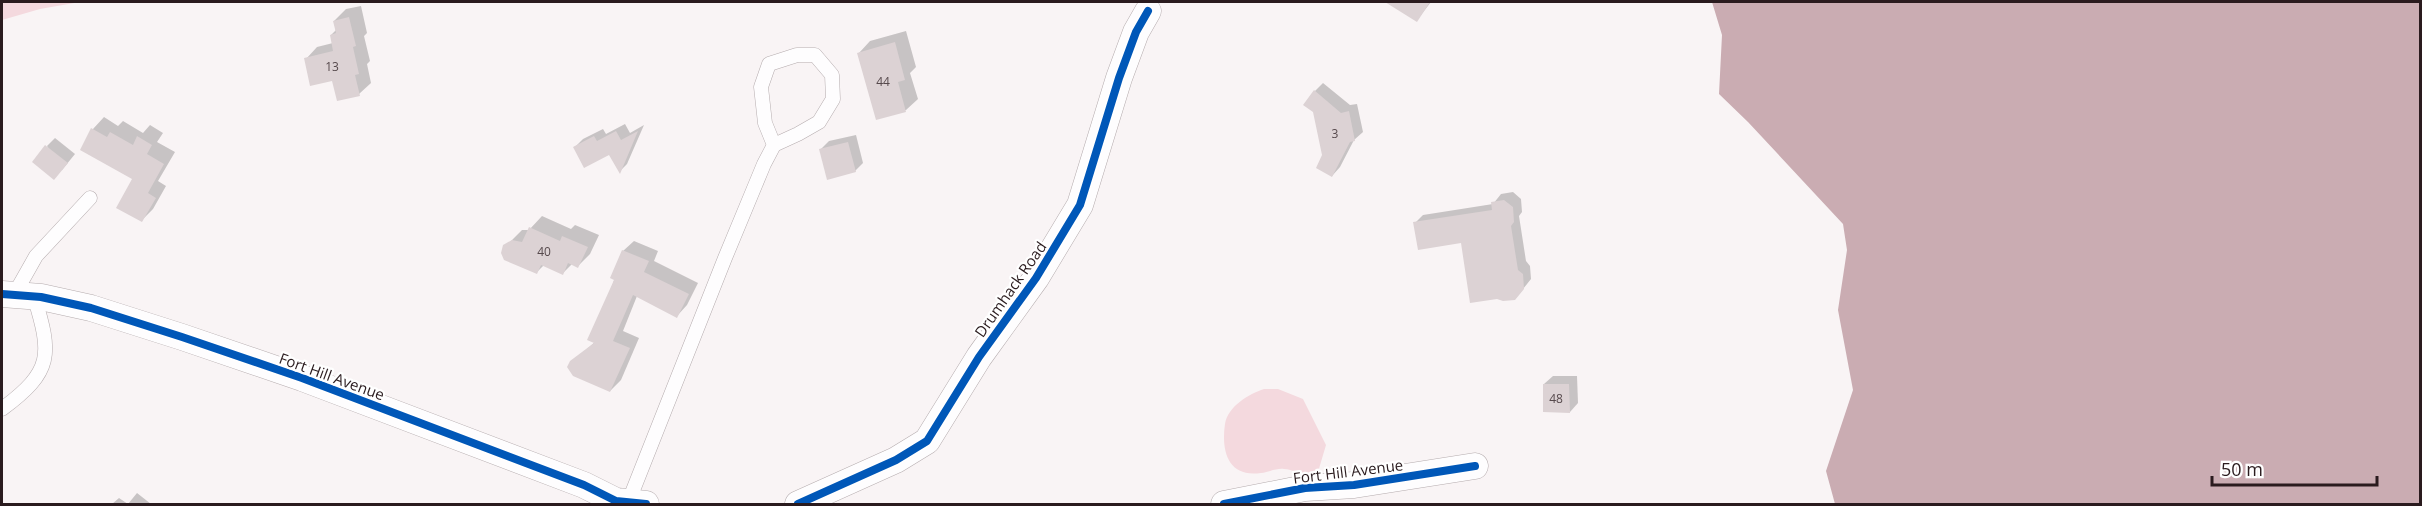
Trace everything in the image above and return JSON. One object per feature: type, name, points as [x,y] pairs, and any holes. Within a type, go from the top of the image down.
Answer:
[{"type":"street","name":"Drumhack Road","points":[[798,504],[896,460],[927,441],[979,357],[1036,278],[1080,205],[1119,78],[1137,32],[1153,6]]},
{"type":"street","name":"Fort Hill Avenue","points":[[17,295],[91,308],[302,378],[627,503]]},
{"type":"street","name":"Fort Hill Avenue","points":[[1224,504],[1305,488],[1354,485],[1475,466]]},
{"type":"lane","points":[[627,503],[764,164],[774,145],[819,122],[833,99],[832,75],[815,55],[797,54],[769,64],[761,87],[765,123],[774,145]]},
{"type":"lane","points":[[2,409],[34,382],[45,359],[46,334],[17,295],[36,256],[90,198]]},
{"type":"shaded area","points":[[2,2],[80,2],[40,9],[2,20]]},
{"type":"shaded area","points":[[1712,2],[2420,2],[2420,504],[1835,504],[1826,471],[1853,390],[1838,310],[1847,250],[1843,224],[1719,94],[1722,35]]},
{"type":"shaded area","points":[[1264,389],[1278,389],[1303,399],[1326,445],[1318,472],[1310,478],[1284,469],[1261,473],[1241,471],[1229,460],[1224,444],[1227,418],[1240,402]]},
{"type":"building","points":[[1385,2],[1430,2],[1417,22]]},
{"type":"building","points":[[349,17],[356,46],[353,47],[359,74],[355,75],[360,96],[337,101],[332,81],[310,86],[304,58],[333,51],[330,35],[336,33],[333,21]]},
{"type":"building","points":[[895,42],[905,80],[898,82],[906,112],[876,120],[857,53]]},
{"type":"building","points":[[1314,90],[1341,113],[1349,111],[1355,141],[1350,142],[1332,177],[1316,168],[1322,155],[1313,112],[1303,105]]},
{"type":"building","points":[[91,128],[107,137],[110,132],[133,145],[137,136],[152,145],[147,154],[164,164],[148,193],[156,198],[142,222],[116,208],[132,179],[80,150]]},
{"type":"building","points":[[616,131],[621,140],[638,131],[620,174],[609,155],[584,168],[573,147],[594,136],[597,141]]},
{"type":"building","points":[[848,142],[856,172],[827,180],[819,149]]},
{"type":"building","points":[[45,145],[68,163],[54,180],[32,162]]},
{"type":"building","points":[[1504,200],[1513,207],[1514,222],[1511,226],[1518,270],[1523,274],[1524,289],[1515,300],[1497,299],[1470,303],[1461,243],[1418,250],[1413,222],[1492,210],[1491,202]]},
{"type":"building","points":[[529,227],[560,241],[562,236],[588,247],[578,268],[568,263],[563,275],[541,265],[537,274],[504,260],[501,253],[503,245],[512,240],[522,242]]},
{"type":"building","points":[[622,250],[649,261],[644,272],[689,294],[677,318],[633,295],[613,341],[630,348],[610,392],[573,376],[567,367],[570,361],[594,343],[587,340],[614,280],[610,278]]},
{"type":"building","points":[[1543,384],[1569,384],[1570,413],[1543,412]]},
{"type":"cycle path","points":[[798,504],[896,460],[927,441],[979,357],[1036,278],[1080,205],[1119,78],[1136,32],[1148,11]]},
{"type":"cycle path","points":[[2,294],[41,297],[91,308],[182,337],[302,378],[584,485],[616,501],[646,504]]},
{"type":"cycle path","points":[[1224,504],[1305,488],[1354,485],[1475,466]]}]
